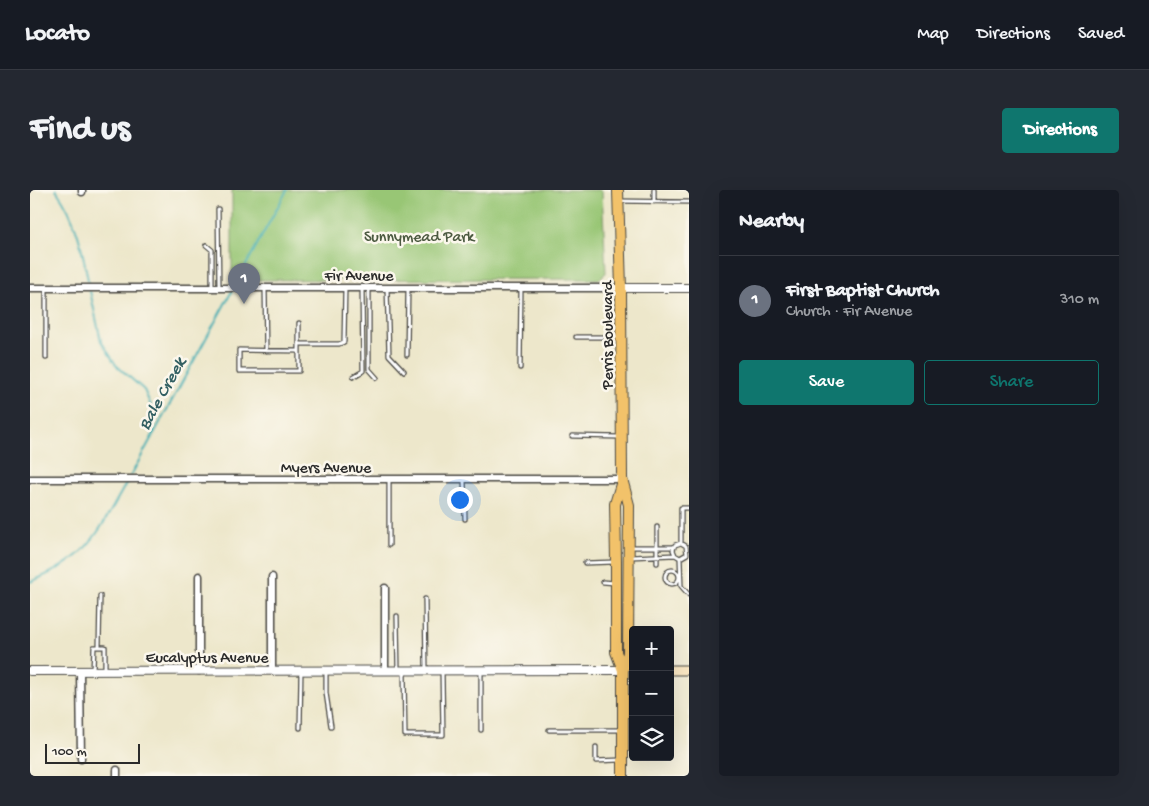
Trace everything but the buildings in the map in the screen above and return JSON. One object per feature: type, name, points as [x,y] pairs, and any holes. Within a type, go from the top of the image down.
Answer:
[{"type":"main road","name":"Perris Boulevard","points":[[618,190],[621,288],[622,479],[628,505],[628,670],[623,730],[623,776]]},
{"type":"main road","name":"Perris Boulevard","points":[[622,479],[615,504],[616,652],[628,670]]},
{"type":"main road","points":[[674,670],[689,670]]},
{"type":"street","name":"Fir Avenue","points":[[30,288],[689,288]]},
{"type":"street","name":"Myers Avenue","points":[[30,479],[622,479]]},
{"type":"street","points":[[199,576],[199,671]]},
{"type":"street","points":[[272,577],[272,671]]},
{"type":"street","points":[[385,588],[385,670]]},
{"type":"street","name":"Eucalyptus Avenue","points":[[30,671],[628,670]]},
{"type":"street","points":[[80,671],[80,759]]},
{"type":"lane","points":[[654,190],[654,202]]},
{"type":"lane","points":[[618,201],[689,202]]},
{"type":"lane","points":[[215,288],[218,209]]},
{"type":"lane","points":[[206,245],[212,250],[215,288]]},
{"type":"lane","points":[[46,288],[46,358]]},
{"type":"lane","points":[[265,288],[266,351]]},
{"type":"lane","points":[[299,344],[339,344],[344,342],[345,288]]},
{"type":"lane","points":[[353,377],[363,371],[362,288]]},
{"type":"lane","points":[[370,288],[369,369],[377,378]]},
{"type":"lane","points":[[387,288],[389,355],[404,371]]},
{"type":"lane","points":[[407,355],[408,288]]},
{"type":"lane","points":[[520,368],[521,288]]},
{"type":"lane","points":[[299,323],[299,351],[299,371],[239,371],[240,350],[299,351]]},
{"type":"lane","points":[[576,337],[621,338]]},
{"type":"lane","points":[[572,436],[622,437]]},
{"type":"lane","points":[[389,480],[389,545]]},
{"type":"lane","points":[[464,480],[465,520]]},
{"type":"lane","points":[[681,543],[680,508],[689,508]]},
{"type":"lane","points":[[656,562],[657,527]]},
{"type":"lane","points":[[628,552],[657,547],[674,547],[681,543]]},
{"type":"lane","points":[[680,558],[685,556],[687,551],[686,546],[681,543]]},
{"type":"lane","points":[[674,547],[674,555]]},
{"type":"lane","points":[[628,552],[674,555],[680,558]]},
{"type":"lane","points":[[680,558],[680,586],[689,595]]},
{"type":"lane","points":[[586,562],[616,562]]},
{"type":"lane","points":[[672,570],[679,577],[677,582],[673,584],[668,583],[665,578],[667,573],[672,570]]},
{"type":"lane","points":[[603,582],[616,583]]},
{"type":"lane","points":[[99,647],[100,596]]},
{"type":"lane","points":[[425,599],[426,670]]},
{"type":"lane","points":[[397,616],[405,735],[443,735],[442,670]]},
{"type":"lane","points":[[93,671],[94,647],[105,647],[105,671]]},
{"type":"lane","points":[[300,728],[301,670]]},
{"type":"lane","points":[[326,670],[326,693],[330,726]]},
{"type":"lane","points":[[481,670],[481,730]]},
{"type":"lane","points":[[549,730],[623,730]]},
{"type":"lane","points":[[596,747],[596,761],[623,760]]},
{"type":"green space","name":"Sunnymead Park","points":[[232,190],[602,190],[606,273],[599,279],[232,280]]},
{"type":"waterway","points":[[56,190],[74,224],[89,286]]},
{"type":"waterway","name":"Bale Creek","points":[[234,287],[287,190]]},
{"type":"waterway","points":[[90,291],[101,341],[116,365],[144,390],[152,408],[153,434]]},
{"type":"waterway","name":"Bale Creek","points":[[130,477],[232,291]]},
{"type":"waterway","name":"Bale Creek","points":[[30,582],[66,564],[79,554],[99,530],[127,482]]},
{"type":"place","name":"First Baptist Church","points":[[244,304]]}]
